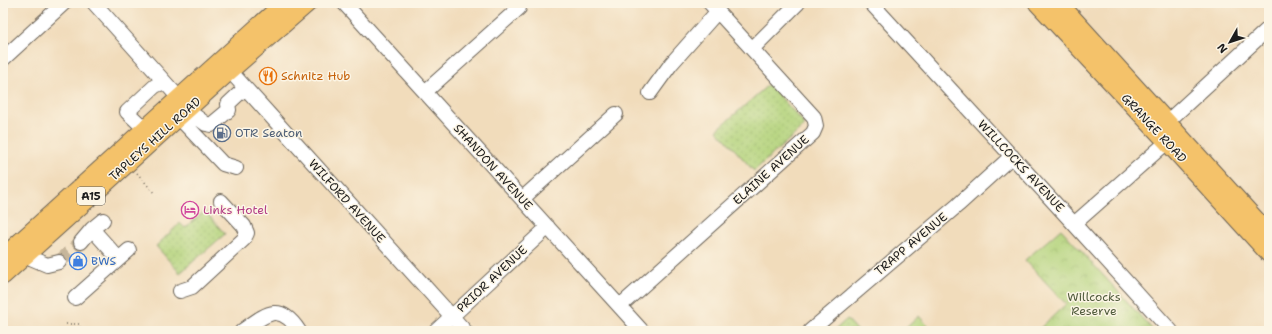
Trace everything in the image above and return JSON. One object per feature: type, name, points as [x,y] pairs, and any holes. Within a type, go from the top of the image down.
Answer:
[{"type":"main road","name":"TAPLEYS HILL ROAD","points":[[3,276],[182,108],[284,3]]},
{"type":"main road","name":"TAPLEYS HILL ROAD","points":[[3,257],[145,129],[201,98],[308,3]]},
{"type":"main road","name":"GRANGE ROAD","points":[[1059,3],[1269,234]]},
{"type":"main road","name":"GRANGE ROAD","points":[[1040,4],[1269,254]]},
{"type":"main road","points":[[1167,122],[1167,142]]},
{"type":"street","points":[[3,58],[64,3]]},
{"type":"street","points":[[94,3],[164,82],[182,108],[195,134],[223,164],[236,168]]},
{"type":"street","name":"SHANDON AVENUE","points":[[344,3],[642,331]]},
{"type":"street","points":[[752,49],[798,3]]},
{"type":"street","name":"WILLCOCKS AVENUE","points":[[871,3],[1171,331]]},
{"type":"street","points":[[650,93],[713,7]]},
{"type":"street","name":"ELAINE AVENUE","points":[[620,306],[813,133],[816,126],[814,117],[713,7]]},
{"type":"street","points":[[424,92],[518,8]]},
{"type":"street","points":[[1167,122],[1269,28]]},
{"type":"street","name":"WILFORD AVENUE","points":[[230,71],[465,331]]},
{"type":"street","points":[[145,129],[127,112],[154,86],[164,82]]},
{"type":"street","points":[[182,108],[206,124],[211,125],[229,110],[228,104],[214,86]]},
{"type":"street","points":[[228,104],[245,88]]},
{"type":"street","points":[[522,198],[616,114]]},
{"type":"street","points":[[195,134],[206,124]]},
{"type":"street","points":[[1074,224],[1167,142]]},
{"type":"street","name":"TRAPP AVENUE","points":[[810,331],[958,205],[1012,156]]},
{"type":"street","points":[[180,291],[192,287],[244,239],[247,233],[244,226],[221,201]]},
{"type":"street","points":[[75,298],[124,255],[98,225],[82,242]]},
{"type":"street","name":"PRIOR AVENUE","points":[[436,331],[548,227]]},
{"type":"street","points":[[26,256],[47,265],[59,262]]},
{"type":"street","points":[[242,331],[264,315],[277,312],[286,316],[293,322],[299,331]]},
{"type":"path","points":[[134,170],[155,194]]},
{"type":"path","points":[[66,324],[79,324],[82,331]]},
{"type":"green space","points":[[769,84],[803,122],[803,127],[754,171],[717,130]]},
{"type":"green space","points":[[205,211],[225,234],[180,273],[156,246],[180,223],[185,228]]},
{"type":"green space","name":"Willcocks Reserve","points":[[1061,229],[1153,330],[1152,331],[1037,331],[1066,304],[1025,260]]},
{"type":"green space","points":[[919,316],[927,325],[921,331],[903,331]]},
{"type":"green space","points":[[847,319],[858,331],[834,331]]},
{"type":"tunnel","points":[[59,262],[81,242]]},
{"type":"place","name":"Schnitz Hub","points":[[268,76]]},
{"type":"place","name":"OTR Seaton","points":[[222,133]]},
{"type":"place","name":"Links Hotel","points":[[190,210]]},
{"type":"place","name":"BWS","points":[[78,261]]}]
